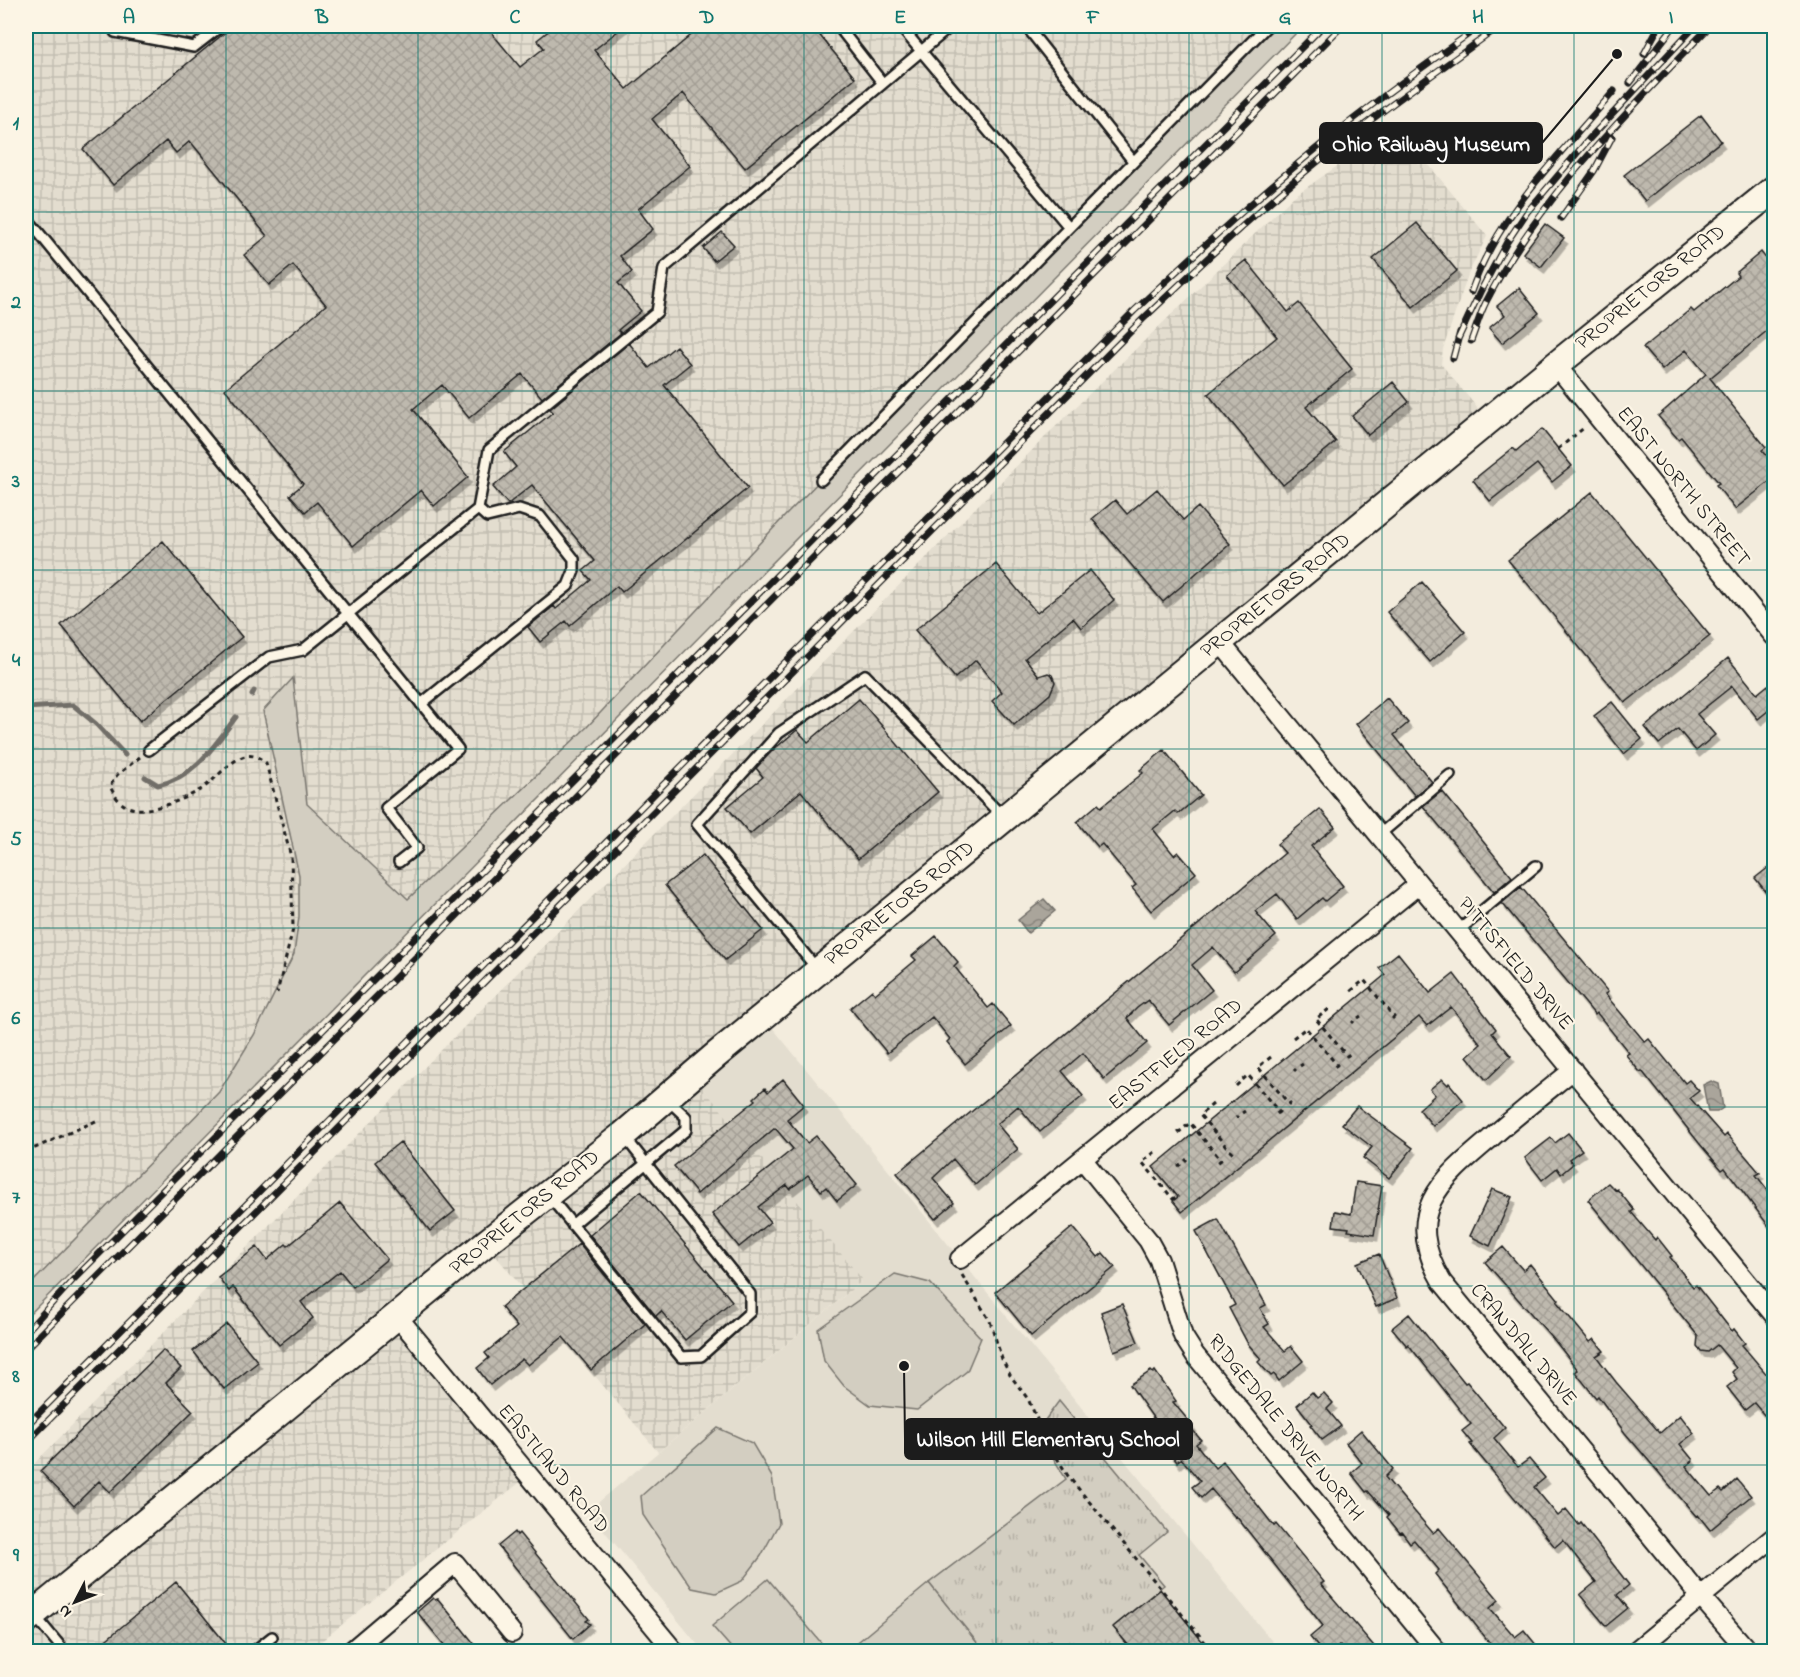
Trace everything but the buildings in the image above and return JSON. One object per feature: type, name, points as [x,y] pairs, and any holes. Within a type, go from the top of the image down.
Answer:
[{"type":"street","name":"PROPRIETORS ROAD","points":[[29,1617],[397,1316],[623,1135],[665,1098],[1556,365],[1774,189]]},
{"type":"street","name":"EAST NORTH STREET","points":[[1556,365],[1774,636]]},
{"type":"street","name":"PITTSFIELD DRIVE","points":[[1220,642],[1774,1315]]},
{"type":"street","name":"EASTFIELD ROAD","points":[[960,1259],[1419,884]]},
{"type":"street","name":"CRANDALL DRIVE","points":[[1573,1070],[1463,1161],[1441,1183],[1427,1210],[1426,1248],[1432,1266],[1442,1282],[1701,1597],[1749,1652]]},
{"type":"street","name":"RIDGEDALE DRIVE NORTH","points":[[1083,1160],[1148,1240],[1159,1260],[1183,1336],[1195,1355],[1438,1652]]},
{"type":"street","name":"EASTLAND ROAD","points":[[397,1316],[675,1652]]},
{"type":"street","points":[[1634,1652],[1774,1538]]},
{"type":"street","points":[[350,1652],[456,1563],[512,1633]]},
{"type":"lane","points":[[115,32],[194,47],[221,26]]},
{"type":"lane","points":[[838,26],[880,81]]},
{"type":"lane","points":[[900,26],[1069,226]]},
{"type":"lane","points":[[149,750],[269,657],[303,650],[478,509],[489,450],[657,312],[664,268],[951,26]]},
{"type":"lane","points":[[1026,26],[1133,161]]},
{"type":"lane","points":[[821,480],[1267,26]]},
{"type":"lane","points":[[26,218],[458,750],[386,808],[417,848],[399,862]]},
{"type":"lane","points":[[421,704],[568,586],[574,571],[574,559],[540,516],[519,509],[487,517],[478,509]]},
{"type":"lane","points":[[819,971],[697,824],[779,733],[865,675],[1004,819]]},
{"type":"lane","points":[[1379,835],[1450,776]]},
{"type":"lane","points":[[1458,931],[1536,866]]},
{"type":"lane","points":[[572,1225],[686,1130],[686,1117],[665,1098]]},
{"type":"lane","points":[[548,1195],[681,1357],[701,1356],[750,1312],[750,1293],[623,1135]]},
{"type":"lane","points":[[29,1617],[65,1652]]},
{"type":"lane","points":[[253,1652],[272,1637]]},
{"type":"path","points":[[1558,449],[1587,425]]},
{"type":"path","points":[[149,750],[117,775],[110,786],[116,797],[129,808],[150,809],[171,804],[201,789],[227,767],[245,756],[257,756],[266,763],[291,857],[293,929],[276,993]]},
{"type":"path","points":[[1351,991],[1364,980],[1394,1017],[1390,1021]]},
{"type":"path","points":[[1374,1001],[1378,997]]},
{"type":"path","points":[[1329,1009],[1316,1019],[1347,1056],[1351,1053]]},
{"type":"path","points":[[1293,1038],[1306,1028],[1336,1065],[1332,1068]]},
{"type":"path","points":[[1330,1036],[1335,1033]]},
{"type":"path","points":[[1316,1048],[1320,1045]]},
{"type":"path","points":[[1271,1057],[1258,1067],[1289,1104],[1293,1101]]},
{"type":"path","points":[[1236,1086],[1248,1076],[1279,1112],[1274,1116]]},
{"type":"path","points":[[1272,1084],[1277,1080]]},
{"type":"path","points":[[1258,1096],[1262,1092]]},
{"type":"path","points":[[1213,1104],[1200,1115],[1231,1152],[1235,1148]]},
{"type":"path","points":[[26,1152],[98,1120]]},
{"type":"path","points":[[1178,1133],[1190,1123],[1221,1160],[1216,1164]]},
{"type":"path","points":[[1215,1132],[1219,1128]]},
{"type":"path","points":[[1200,1144],[1204,1140]]},
{"type":"path","points":[[1155,1152],[1142,1162],[1173,1199],[1177,1196]]},
{"type":"path","points":[[1156,1179],[1161,1176]]},
{"type":"path","points":[[960,1259],[956,1264],[990,1321],[1002,1359],[1010,1375],[1028,1399],[1039,1428],[1068,1476],[1213,1652]]},
{"type":"shaded area","points":[[26,26],[1267,26],[784,517],[587,727],[408,900],[307,804],[292,678],[263,711],[299,875],[299,917],[294,954],[254,1035],[219,1092],[26,1289]]},
{"type":"shaded area","points":[[1396,125],[1487,236],[1469,272],[1443,349],[1441,364],[1489,422],[692,1075],[863,1280],[658,1452],[486,1244],[397,1316],[529,1475],[309,1651],[26,1652],[26,1472],[1051,431],[1293,197]]},
{"type":"shaded area","points":[[763,1016],[1280,1651],[703,1651],[588,1511],[862,1281],[691,1075]]},
{"type":"green space","points":[[1267,26],[1303,26],[26,1318],[26,1289],[219,1092],[254,1035],[294,954],[299,917],[299,875],[263,711],[293,678],[307,804],[408,899],[587,727],[784,517]]},
{"type":"green space","points":[[895,1274],[930,1283],[981,1338],[967,1371],[917,1410],[870,1405],[844,1386],[824,1361],[818,1329]]},
{"type":"green space","points":[[1059,1401],[1167,1532],[1139,1555],[1164,1585],[1114,1626],[1134,1651],[1060,1651],[1050,1640],[1036,1651],[1029,1648],[1024,1651],[984,1651],[929,1583],[1066,1479],[1037,1431]]},
{"type":"green space","points":[[718,1428],[752,1443],[772,1477],[779,1523],[761,1556],[742,1581],[716,1593],[692,1588],[643,1515],[641,1496]]},
{"type":"green space","points":[[768,1579],[828,1651],[734,1651],[712,1626]]},
{"type":"green space","points":[[929,1583],[984,1651],[847,1651]]},
{"type":"water","points":[[1044,899],[1055,911],[1028,933],[1018,920]]},
{"type":"water","points":[[1711,1081],[1719,1084],[1723,1108],[1717,1112],[1708,1112],[1703,1085]]},
{"type":"waterway","points":[[252,695],[254,691]]},
{"type":"waterway","points":[[26,708],[73,705],[96,724],[125,755]]},
{"type":"waterway","points":[[145,777],[158,785],[183,775],[203,759],[236,717]]},
{"type":"railway","points":[[26,1332],[73,1280],[1323,26]]},
{"type":"railway","points":[[26,1349],[1342,26]]},
{"type":"railway","points":[[26,1426],[1134,311],[1234,219],[1311,153],[1390,91],[1480,26]]},
{"type":"railway","points":[[26,1443],[1143,319],[1243,225],[1329,152],[1500,26]]},
{"type":"railway","points":[[1644,54],[1659,26]]},
{"type":"railway","points":[[1630,83],[1674,26]]},
{"type":"railway","points":[[1458,339],[1507,242],[1527,212],[1589,139],[1695,26]]},
{"type":"railway","points":[[1471,341],[1486,302],[1532,226],[1588,156],[1710,26]]},
{"type":"railway","points":[[1471,292],[1497,236],[1514,210],[1614,91]]},
{"type":"railway","points":[[1561,218],[1594,171],[1612,137]]},
{"type":"railway","points":[[1453,358],[1460,332]]},
{"type":"place","name":"Ohio Railway Museum","points":[[1617,54]]},
{"type":"place","name":"Wilson Hill Elementary School","points":[[904,1366]]}]
